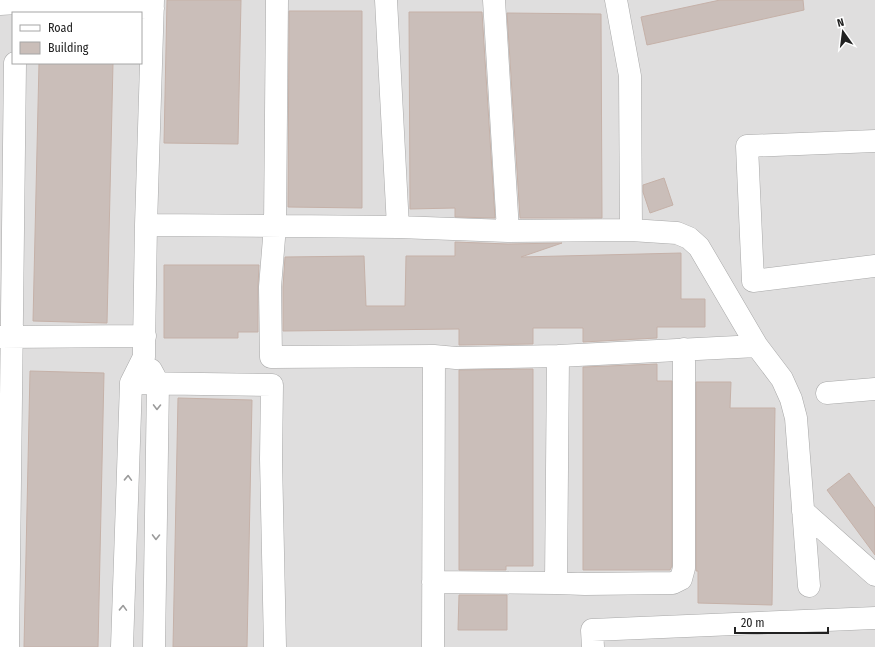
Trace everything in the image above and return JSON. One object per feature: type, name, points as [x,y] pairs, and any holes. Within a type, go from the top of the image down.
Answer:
[{"type":"street","points":[[275,647],[271,459],[272,385],[270,288],[275,226],[277,0]]},
{"type":"street","points":[[386,0],[398,227]]},
{"type":"street","points":[[494,0],[508,231]]},
{"type":"street","points":[[616,0],[630,76],[631,230]]},
{"type":"street","points":[[13,5],[153,4],[146,225],[144,347],[131,383],[122,647]]},
{"type":"street","points":[[8,647],[4,577],[7,125],[15,64]]},
{"type":"street","points":[[875,141],[747,146],[753,281],[875,266]]},
{"type":"street","points":[[146,225],[398,227],[508,231],[631,230],[677,232],[689,238],[699,247],[756,346],[782,379],[791,399],[796,418],[809,586]]},
{"type":"street","points":[[6,337],[144,347]]},
{"type":"street","points":[[271,357],[434,356],[456,358],[558,356],[756,346]]},
{"type":"street","points":[[144,347],[158,383],[154,647]]},
{"type":"street","points":[[433,582],[673,583],[681,579],[684,568],[684,349]]},
{"type":"street","points":[[433,647],[434,356]]},
{"type":"street","points":[[556,583],[558,356]]},
{"type":"street","points":[[131,383],[272,385]]},
{"type":"street","points":[[827,393],[875,389]]},
{"type":"street","points":[[803,511],[875,575]]},
{"type":"street","points":[[593,647],[592,630],[875,618]]},
{"type":"shaded area","points":[[0,0],[875,0],[875,647],[0,647]]},
{"type":"building","points":[[167,0],[241,0],[238,144],[164,143]]},
{"type":"building","points":[[720,0],[803,0],[804,10],[647,45],[641,17]]},
{"type":"building","points":[[289,11],[362,11],[362,208],[288,207]]},
{"type":"building","points":[[409,12],[482,12],[495,218],[455,217],[455,208],[410,209]]},
{"type":"building","points":[[507,13],[601,14],[602,218],[520,218]]},
{"type":"building","points":[[39,64],[113,64],[107,323],[33,321]]},
{"type":"building","points":[[664,178],[673,205],[650,213],[643,192],[643,185]]},
{"type":"building","points":[[455,242],[508,244],[562,243],[521,257],[681,253],[681,299],[705,299],[705,327],[657,327],[657,338],[583,342],[583,328],[533,328],[533,344],[459,345],[459,329],[283,331],[285,257],[364,256],[366,306],[405,306],[406,256],[455,256]]},
{"type":"building","points":[[164,265],[259,265],[258,332],[238,332],[238,338],[164,338]]},
{"type":"building","points":[[657,364],[657,381],[672,381],[672,566],[670,570],[583,570],[583,367]]},
{"type":"building","points":[[533,369],[533,566],[506,566],[506,570],[459,570],[459,370]]},
{"type":"building","points":[[30,371],[104,373],[98,647],[24,647]]},
{"type":"building","points":[[696,382],[731,382],[730,408],[775,408],[772,605],[698,603],[698,571],[696,571]]},
{"type":"building","points":[[178,398],[252,400],[247,647],[173,647]]},
{"type":"building","points":[[849,473],[875,508],[875,555],[827,490]]},
{"type":"building","points":[[459,595],[507,595],[507,630],[458,630]]}]
